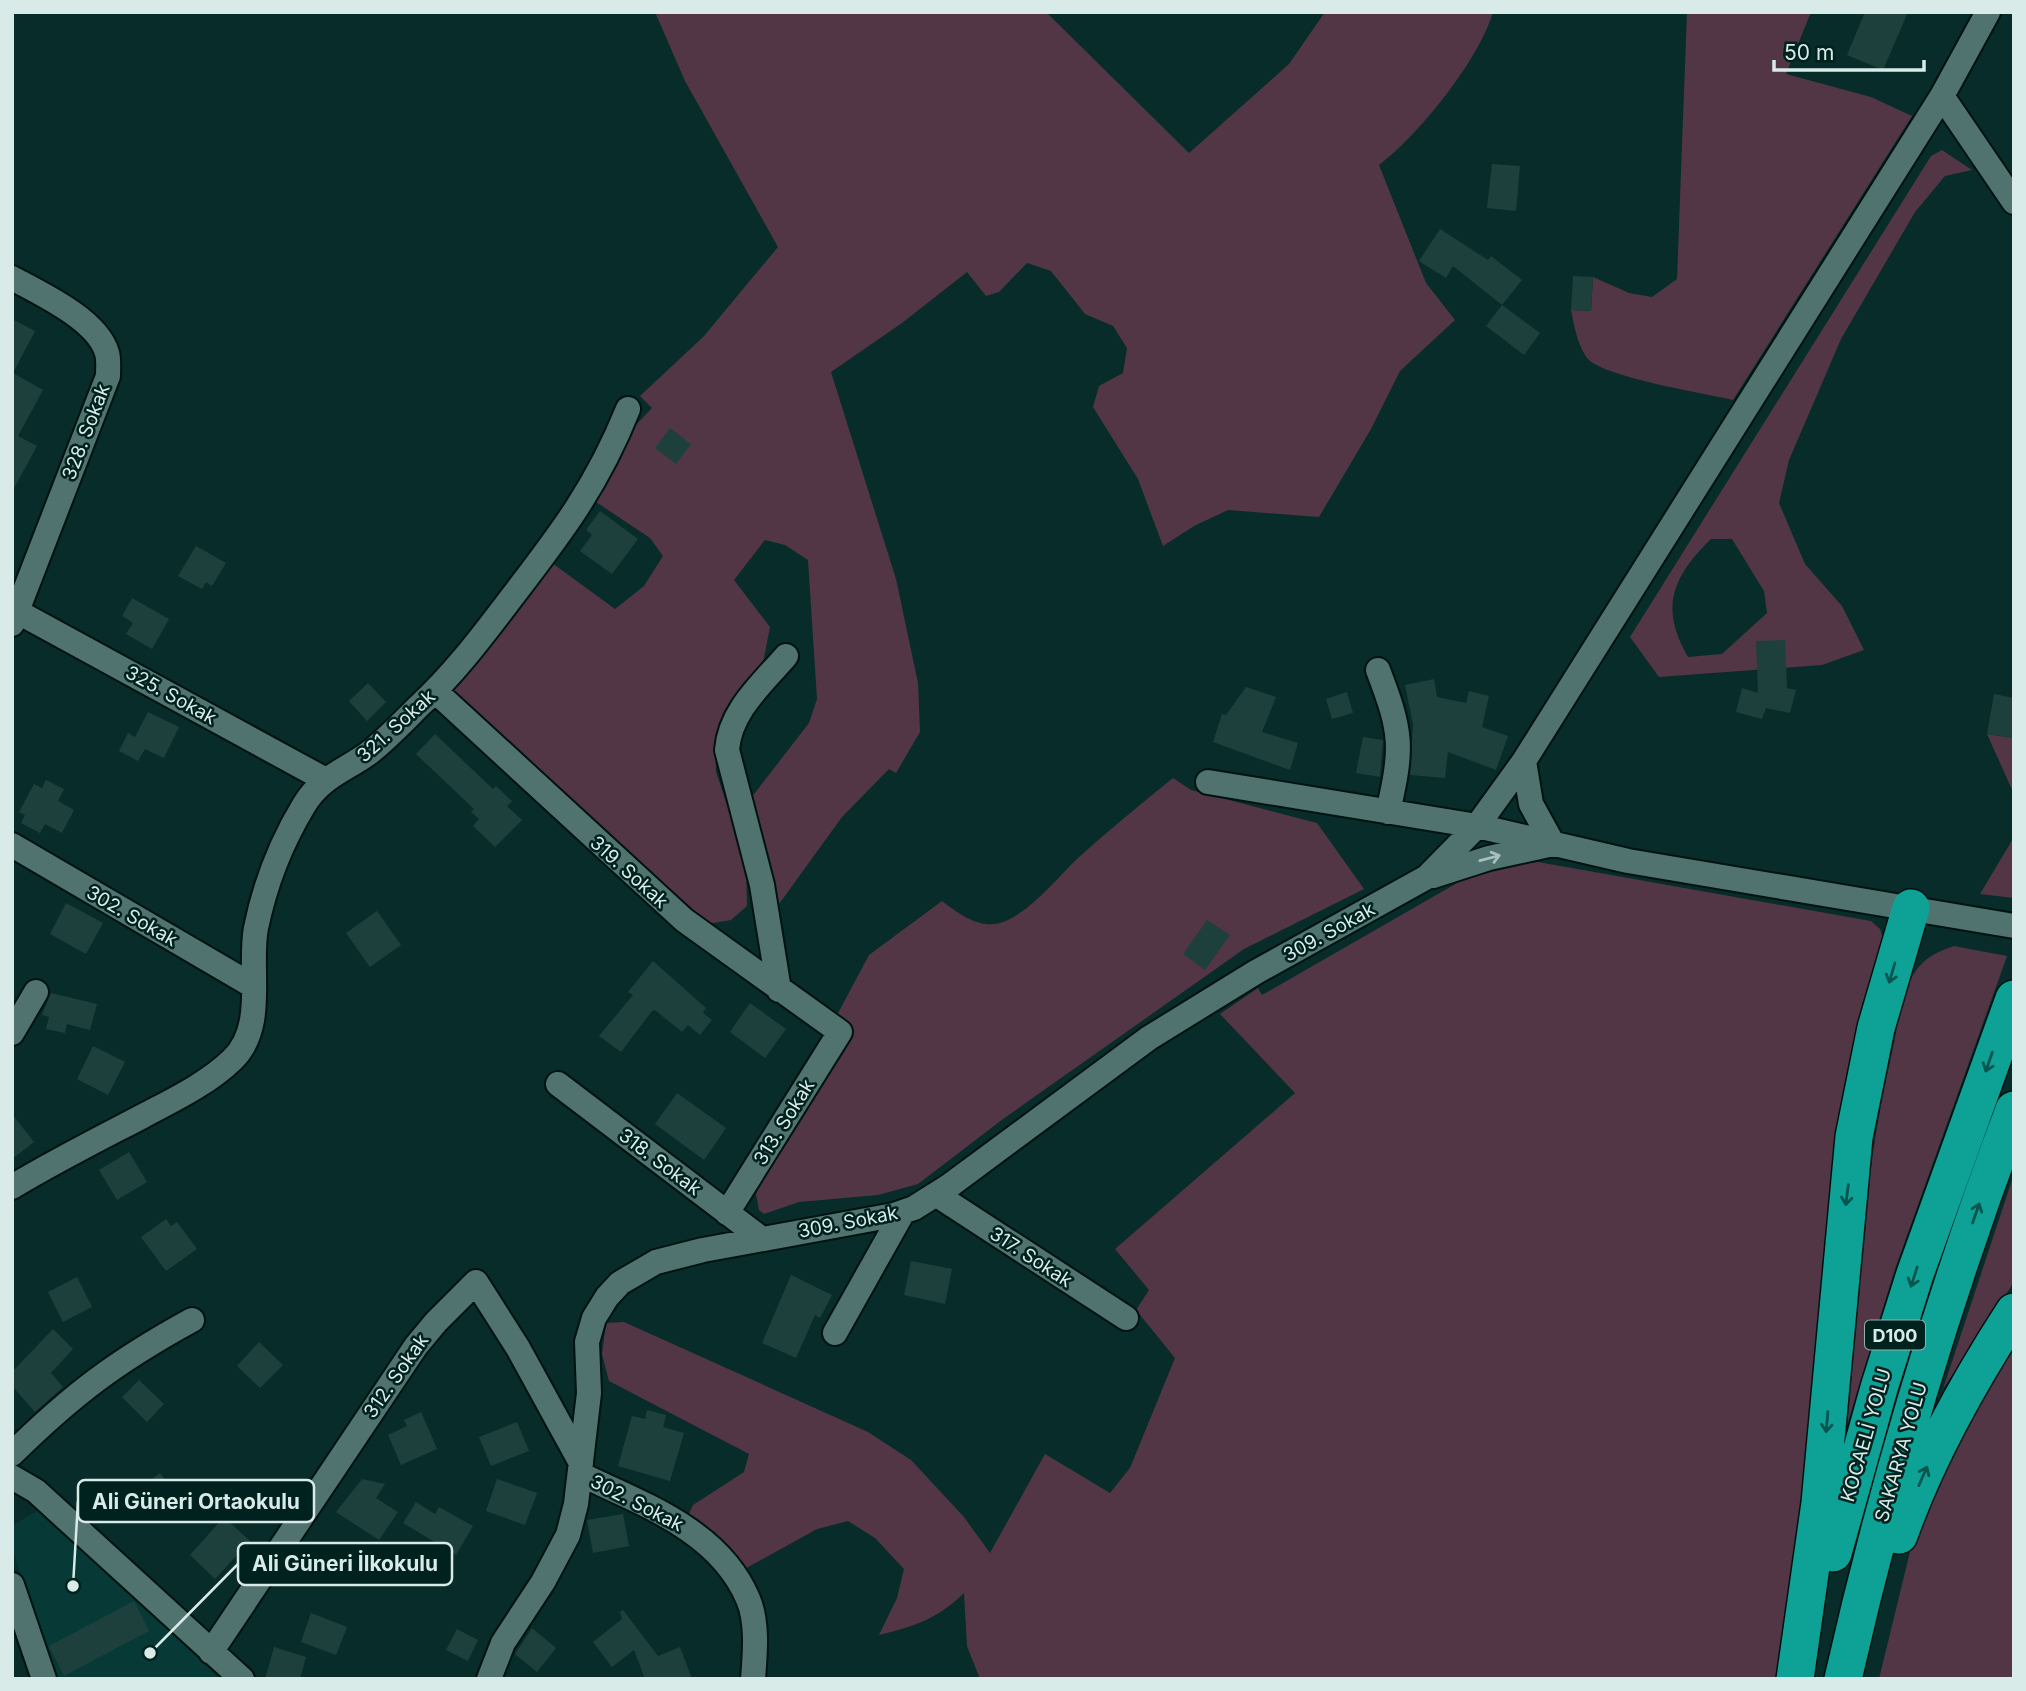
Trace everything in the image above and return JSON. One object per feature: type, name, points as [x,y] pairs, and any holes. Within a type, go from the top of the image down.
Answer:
[{"type":"highway","points":[[1795,1679],[1820,1503],[1854,1137],[1871,1050],[1911,908]]},
{"type":"highway","name":"KOCAELİ YOLU","points":[[1803,1679],[1837,1536],[1878,1388],[1946,1183],[2014,999]]},
{"type":"highway","name":"SAKARYA YOLU","points":[[1843,1679],[1868,1567],[1909,1422],[1949,1293],[2014,1110]]},
{"type":"highway","points":[[1850,1679],[1906,1513],[1967,1386],[2014,1312]]},
{"type":"street","name":"309. Sokak","points":[[489,1679],[503,1643],[543,1582],[568,1535],[589,1393],[587,1342],[594,1318],[607,1297],[620,1283],[656,1262],[902,1212],[937,1195],[1149,1038],[1256,972],[1427,877],[1477,826],[1524,761],[1942,96],[1988,12]]},
{"type":"street","points":[[1942,96],[2014,202]]},
{"type":"street","name":"328. Sokak","points":[[12,278],[83,322],[100,339],[107,354],[108,376],[15,618]]},
{"type":"street","name":"321. Sokak","points":[[12,1187],[58,1159],[177,1098],[233,1059],[248,1036],[252,1018],[252,961],[256,929],[268,878],[305,803],[324,779],[374,749],[435,691],[482,637],[576,513],[606,461],[628,409]]},
{"type":"street","name":"325. Sokak","points":[[15,618],[324,779]]},
{"type":"street","points":[[779,990],[762,886],[727,750],[728,731],[736,714],[786,656]]},
{"type":"street","points":[[1378,670],[1397,719],[1399,741],[1398,767],[1388,811]]},
{"type":"street","name":"319. Sokak","points":[[435,691],[674,912],[840,1032]]},
{"type":"street","points":[[1524,761],[1531,804],[1553,844]]},
{"type":"street","points":[[1208,782],[1477,826],[1628,861],[2014,926]]},
{"type":"street","points":[[1427,877],[1489,858],[1553,844]]},
{"type":"street","name":"302. Sokak","points":[[12,845],[253,986]]},
{"type":"street","points":[[12,1033],[36,992]]},
{"type":"street","name":"313. Sokak","points":[[727,1213],[840,1032]]},
{"type":"street","name":"318. Sokak","points":[[558,1084],[762,1239]]},
{"type":"street","name":"317. Sokak","points":[[937,1195],[1126,1318]]},
{"type":"street","points":[[835,1333],[902,1212]]},
{"type":"street","name":"312. Sokak","points":[[211,1652],[416,1346],[476,1282],[518,1348],[580,1468]]},
{"type":"street","points":[[12,1454],[63,1404],[104,1372],[192,1320]]},
{"type":"street","name":"302. Sokak","points":[[580,1468],[693,1532],[724,1563],[748,1600],[754,1621],[753,1679]]},
{"type":"street","points":[[12,1477],[36,1491],[242,1679]]},
{"type":"street","points":[[12,1585],[44,1679]]},
{"type":"shaded area","points":[[655,12],[1046,12],[1189,153],[1289,64],[1325,12],[1493,12],[1475,52],[1445,96],[1411,136],[1379,165],[1426,283],[1455,320],[1400,371],[1371,429],[1319,517],[1228,510],[1194,526],[1163,546],[1138,479],[1093,407],[1099,386],[1123,373],[1127,348],[1113,326],[1085,314],[1051,271],[1027,263],[999,292],[986,296],[967,272],[902,323],[831,372],[896,579],[918,683],[920,732],[896,773],[889,769],[842,817],[779,904],[751,798],[809,723],[817,699],[808,560],[785,545],[765,540],[734,580],[770,627],[762,668],[723,719],[715,740],[716,772],[746,861],[747,906],[731,920],[707,924],[453,691],[552,563],[615,609],[644,586],[663,556],[650,538],[593,500],[634,427],[652,408],[640,396],[704,336],[778,247],[685,81]]},
{"type":"shaded area","points":[[1687,12],[1811,12],[1786,74],[1871,97],[1912,116],[1733,400],[1635,379],[1600,367],[1589,360],[1582,349],[1571,310],[1591,311],[1593,277],[1629,293],[1652,297],[1677,279]]},
{"type":"shaded area","points":[[1942,150],[1972,170],[1945,176],[1915,212],[1841,339],[1789,460],[1779,503],[1805,564],[1842,606],[1864,650],[1822,665],[1659,677],[1630,637],[1931,156]],"holes":[[[1711,539],[1732,539],[1764,591],[1767,613],[1722,654],[1688,657],[1674,623],[1674,594],[1679,580],[1687,566]]]},
{"type":"shaded area","points":[[1987,734],[2014,738],[2014,794]]},
{"type":"shaded area","points":[[1173,778],[1191,790],[1317,823],[1364,889],[1244,949],[1003,1119],[918,1184],[878,1195],[799,1202],[764,1214],[759,1210],[756,1194],[761,1178],[847,1037],[851,1025],[837,1015],[869,955],[942,901],[976,922],[992,924],[1011,919],[1032,904],[1078,858]]},
{"type":"shaded area","points":[[2014,837],[2014,898],[1980,894]]},
{"type":"shaded area","points":[[1538,862],[1871,921],[1880,929],[1884,941],[1847,1071],[1835,1141],[1815,1445],[1777,1679],[980,1679],[967,1646],[964,1593],[945,1609],[925,1620],[879,1635],[897,1598],[904,1569],[875,1538],[848,1521],[817,1529],[741,1571],[687,1518],[693,1505],[744,1472],[749,1454],[609,1381],[602,1354],[606,1323],[624,1322],[868,1432],[911,1460],[964,1517],[990,1553],[1045,1454],[1110,1493],[1130,1468],[1175,1358],[1136,1310],[1149,1290],[1115,1249],[1295,1093],[1220,1014],[1258,988],[1262,995],[1464,879],[1505,865]]},
{"type":"shaded area","points":[[1954,946],[2007,956],[1895,1269],[1844,1435],[1867,1192],[1901,1009],[1910,980],[1923,962]]},
{"type":"shaded area","points":[[2014,1174],[2014,1282],[1943,1389]]},
{"type":"shaded area","points":[[2014,1347],[2014,1679],[1879,1679],[1917,1523],[1962,1433]]},
{"type":"shaded area","points":[[40,1509],[220,1679],[56,1679],[12,1549],[12,1526]]},
{"type":"building","points":[[1865,12],[1908,12],[1883,70],[1847,55]]},
{"type":"building","points":[[1492,164],[1520,166],[1516,211],[1487,208]]},
{"type":"building","points":[[1440,229],[1488,260],[1491,256],[1522,280],[1502,305],[1453,266],[1446,278],[1419,261]]},
{"type":"building","points":[[1573,276],[1593,277],[1591,311],[1571,310]]},
{"type":"building","points":[[1502,305],[1540,333],[1524,355],[1486,326]]},
{"type":"building","points":[[12,319],[35,331],[13,373],[43,390],[18,436],[37,446],[12,492]]},
{"type":"building","points":[[670,428],[691,444],[676,464],[655,448]]},
{"type":"building","points":[[600,511],[638,539],[612,574],[580,551],[592,535],[586,530]]},
{"type":"building","points":[[196,546],[226,563],[212,586],[206,582],[202,589],[178,576]]},
{"type":"building","points":[[132,598],[169,619],[152,649],[126,634],[133,623],[122,616]]},
{"type":"building","points":[[1785,640],[1787,688],[1796,690],[1790,713],[1766,708],[1762,719],[1736,712],[1742,688],[1758,693],[1756,641]]},
{"type":"building","points":[[1434,679],[1437,697],[1466,703],[1469,691],[1489,696],[1482,727],[1508,736],[1496,770],[1448,752],[1445,778],[1410,775],[1413,724],[1405,685]]},
{"type":"building","points":[[368,683],[386,702],[367,721],[349,701]]},
{"type":"building","points":[[1246,687],[1276,697],[1262,732],[1298,743],[1290,770],[1213,742],[1222,714],[1226,715]]},
{"type":"building","points":[[1347,692],[1353,713],[1332,719],[1326,699]]},
{"type":"building","points":[[1994,694],[2014,698],[2014,738],[1987,734]]},
{"type":"building","points":[[148,712],[179,727],[164,758],[145,749],[138,761],[119,751],[128,733],[135,737]]},
{"type":"building","points":[[435,734],[493,789],[496,786],[512,801],[507,806],[522,820],[495,847],[473,826],[479,819],[471,812],[474,809],[416,754]]},
{"type":"building","points":[[1363,737],[1383,740],[1380,777],[1356,773]]},
{"type":"building","points":[[46,780],[64,789],[58,801],[74,810],[62,833],[45,824],[40,833],[21,823],[25,815],[19,812],[34,784],[42,788]]},
{"type":"building","points":[[66,903],[103,923],[86,954],[50,934]]},
{"type":"building","points":[[377,911],[401,945],[370,967],[346,933]]},
{"type":"building","points":[[1207,920],[1230,935],[1205,970],[1183,954]]},
{"type":"building","points":[[653,961],[706,1008],[703,1013],[712,1020],[700,1035],[688,1025],[682,1032],[655,1010],[652,1011],[621,1052],[599,1036],[633,995],[628,992]]},
{"type":"building","points":[[51,993],[97,1004],[90,1030],[67,1024],[65,1033],[46,1029],[49,1017],[42,1015]]},
{"type":"building","points":[[750,1003],[786,1029],[765,1058],[730,1032]]},
{"type":"building","points":[[93,1046],[125,1062],[108,1095],[77,1079]]},
{"type":"building","points":[[677,1093],[726,1128],[704,1160],[655,1124]]},
{"type":"building","points":[[12,1114],[34,1142],[12,1159]]},
{"type":"building","points":[[129,1152],[147,1182],[117,1200],[99,1170]]},
{"type":"building","points":[[166,1219],[171,1226],[177,1222],[197,1249],[166,1271],[141,1237]]},
{"type":"building","points":[[911,1261],[952,1269],[945,1304],[904,1295]]},
{"type":"building","points":[[791,1275],[832,1295],[820,1318],[815,1315],[796,1358],[762,1343]]},
{"type":"building","points":[[77,1277],[92,1307],[63,1322],[48,1292]]},
{"type":"building","points":[[53,1329],[73,1349],[51,1373],[63,1387],[35,1412],[12,1386],[12,1372]]},
{"type":"building","points":[[259,1342],[283,1365],[260,1388],[237,1366]]},
{"type":"building","points":[[139,1380],[164,1404],[147,1422],[122,1397]]},
{"type":"building","points":[[647,1410],[666,1415],[663,1427],[684,1433],[670,1481],[618,1466],[632,1416],[645,1419]]},
{"type":"building","points":[[421,1412],[437,1449],[401,1465],[388,1435],[407,1426],[404,1420]]},
{"type":"building","points":[[517,1422],[529,1451],[491,1466],[479,1437]]},
{"type":"building","points":[[160,1473],[175,1494],[153,1510],[142,1487]]},
{"type":"building","points":[[362,1479],[385,1484],[376,1498],[398,1512],[379,1540],[336,1512]]},
{"type":"building","points":[[497,1479],[537,1493],[525,1525],[486,1511]]},
{"type":"building","points":[[416,1502],[435,1514],[439,1507],[473,1526],[456,1555],[403,1523]]},
{"type":"building","points":[[623,1514],[629,1546],[593,1553],[587,1520]]},
{"type":"building","points":[[224,1517],[250,1541],[215,1579],[190,1555]]},
{"type":"building","points":[[134,1601],[149,1631],[64,1676],[49,1646]]},
{"type":"building","points":[[623,1610],[658,1656],[680,1647],[692,1679],[645,1679],[634,1650],[612,1667],[593,1642],[622,1619],[620,1612]]},
{"type":"building","points":[[311,1613],[347,1627],[336,1655],[301,1642]]},
{"type":"building","points":[[532,1628],[556,1648],[537,1672],[515,1654]]},
{"type":"building","points":[[457,1629],[478,1640],[468,1661],[446,1650]]},
{"type":"building","points":[[274,1647],[306,1657],[300,1679],[265,1679]]},
{"type":"place","name":"Ali Güneri Ortaokulu","points":[[73,1586]]},
{"type":"place","name":"Ali Güneri İlkokulu","points":[[150,1653]]}]
